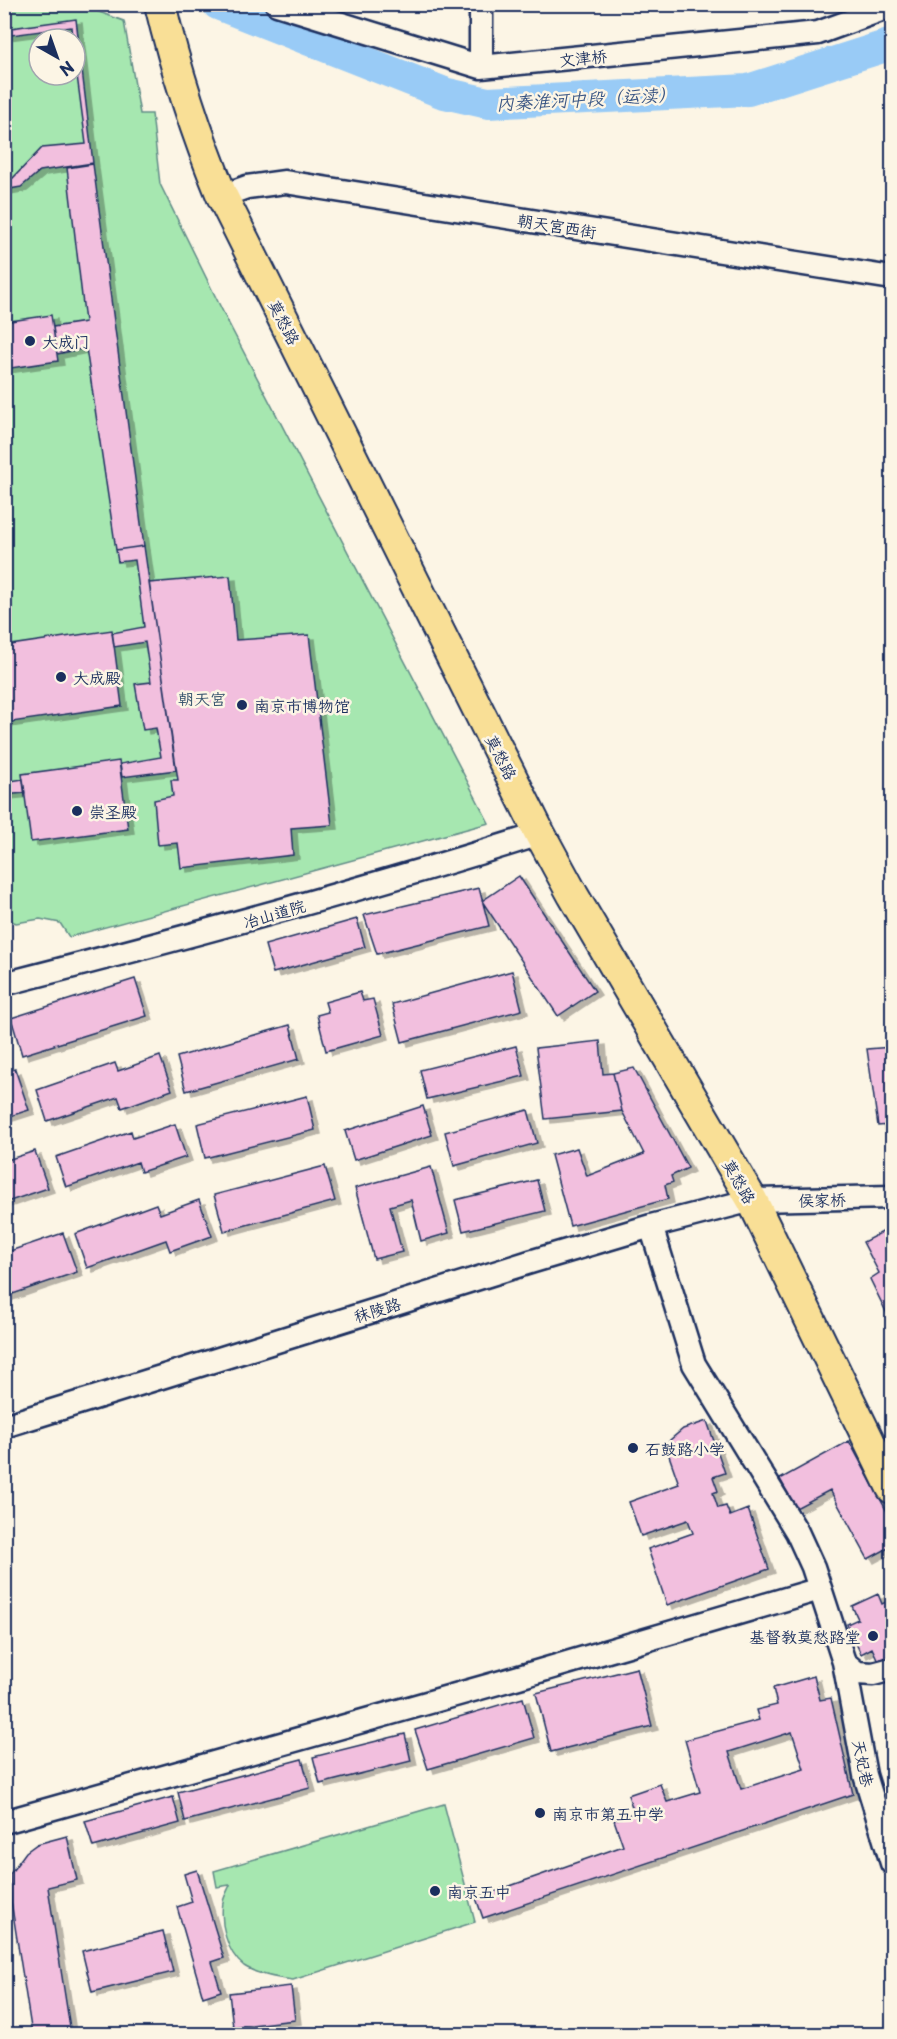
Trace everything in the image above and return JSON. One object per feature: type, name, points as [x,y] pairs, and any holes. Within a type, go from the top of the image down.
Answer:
[{"type":"main road","name":"莫愁路","points":[[160,4],[172,54],[200,144],[222,196],[540,834],[573,896],[752,1200],[892,1488]]},
{"type":"street","name":"文津桥","points":[[277,4],[481,67],[818,33],[892,6]]},
{"type":"street","points":[[481,4],[481,67]]},
{"type":"street","name":"朝天宫西街","points":[[222,196],[247,187],[285,182],[892,278]]},
{"type":"street","name":"冶山道院","points":[[4,984],[208,932],[433,868],[540,834]]},
{"type":"street","name":"侯家桥","points":[[752,1200],[892,1197]]},
{"type":"street","name":"秣陵路","points":[[4,1426],[651,1226],[752,1200]]},
{"type":"street","name":"天妃巷","points":[[651,1226],[694,1364],[797,1532],[813,1567],[844,1662],[865,1775],[892,1863]]},
{"type":"street","points":[[4,1822],[519,1677],[820,1589]]},
{"type":"street","points":[[844,1662],[857,1673],[873,1674],[892,1670]]},
{"type":"green space","name":"朝天宫","points":[[4,5],[73,5],[124,21],[140,114],[152,114],[160,184],[227,320],[489,823],[69,937],[60,923],[40,919],[16,923],[5,918]]},
{"type":"green space","points":[[444,1804],[475,1922],[293,1980],[255,1972],[238,1960],[229,1945],[222,1919],[223,1902],[230,1885],[217,1887],[214,1871]]},
{"type":"building","points":[[76,19],[77,27],[27,27],[27,33],[4,36],[4,29]]},
{"type":"building","points":[[79,87],[84,87],[93,163],[40,171],[21,187],[4,190],[4,180],[13,178],[42,148],[86,144]]},
{"type":"building","points":[[93,164],[144,546],[116,550],[86,348],[57,354],[53,327],[85,322],[67,168]]},
{"type":"building","name":"大成门","points":[[51,315],[58,361],[4,369],[4,322]]},
{"type":"building","points":[[144,546],[176,770],[122,777],[120,764],[161,757],[156,728],[143,730],[135,684],[151,682],[145,642],[114,647],[112,633],[144,627],[135,560],[118,562],[116,550]]},
{"type":"building","name":"南京市博物馆","points":[[230,576],[236,640],[309,635],[332,825],[291,828],[293,855],[181,868],[178,843],[158,845],[154,800],[173,796],[171,780],[178,780],[149,583]]},
{"type":"building","name":"大成殿","points":[[112,630],[122,706],[5,723],[4,646]]},
{"type":"building","name":"崇圣殿","points":[[119,761],[128,829],[31,842],[22,774]]},
{"type":"building","points":[[23,779],[25,793],[4,795],[4,782]]},
{"type":"building","points":[[519,876],[595,991],[558,1016],[482,901]]},
{"type":"building","points":[[479,888],[489,926],[377,954],[364,915]]},
{"type":"building","points":[[357,919],[365,947],[273,973],[265,945]]},
{"type":"building","points":[[512,971],[522,1010],[402,1042],[392,1004]]},
{"type":"building","points":[[135,979],[147,1016],[22,1055],[11,1018]]},
{"type":"building","points":[[360,992],[363,1001],[373,999],[383,1035],[326,1051],[317,1015],[328,1012],[325,1002]]},
{"type":"building","points":[[290,1025],[299,1059],[186,1091],[177,1057]]},
{"type":"building","points":[[600,1041],[603,1074],[613,1073],[622,1111],[545,1119],[536,1048]]},
{"type":"building","points":[[516,1046],[524,1076],[427,1099],[420,1070]]},
{"type":"building","points":[[892,1047],[892,1145],[889,1125],[878,1126],[867,1049]]},
{"type":"building","points":[[160,1056],[172,1090],[122,1108],[118,1097],[47,1121],[37,1090],[115,1063],[118,1071]]},
{"type":"building","points":[[634,1068],[688,1168],[671,1176],[673,1182],[665,1185],[668,1199],[570,1226],[551,1155],[577,1148],[587,1176],[644,1154],[622,1111],[613,1073]]},
{"type":"building","points":[[15,1069],[29,1110],[4,1118],[4,1072]]},
{"type":"building","points":[[307,1096],[315,1130],[205,1158],[197,1124]]},
{"type":"building","points":[[423,1106],[432,1135],[354,1160],[345,1131]]},
{"type":"building","points":[[528,1110],[537,1143],[454,1166],[445,1132]]},
{"type":"building","points":[[175,1124],[186,1157],[141,1172],[138,1162],[66,1187],[56,1157],[131,1131],[133,1138]]},
{"type":"building","points":[[35,1151],[48,1188],[4,1203],[4,1161]]},
{"type":"building","points":[[325,1166],[335,1201],[224,1231],[214,1195]]},
{"type":"building","points":[[431,1167],[449,1233],[421,1241],[411,1200],[390,1206],[402,1252],[374,1259],[355,1188]]},
{"type":"building","points":[[537,1180],[545,1211],[463,1231],[455,1200]]},
{"type":"building","points":[[199,1200],[212,1236],[170,1251],[166,1240],[87,1268],[75,1234],[156,1204],[160,1214]]},
{"type":"building","points":[[892,1227],[892,1324],[870,1279],[879,1273],[863,1242]]},
{"type":"building","points":[[63,1233],[77,1272],[4,1297],[4,1253]]},
{"type":"building","name":"石鼓路小学","points":[[707,1421],[725,1473],[713,1477],[718,1491],[713,1493],[718,1508],[726,1506],[730,1516],[748,1509],[769,1569],[667,1605],[648,1549],[693,1533],[688,1520],[641,1536],[629,1502],[679,1484],[666,1447],[670,1440],[683,1429]]},
{"type":"building","points":[[849,1441],[892,1521],[892,1546],[868,1559],[830,1490],[796,1508],[780,1479]]},
{"type":"building","name":"基督教莫愁路堂","points":[[878,1594],[882,1604],[892,1599],[892,1657],[879,1663],[872,1648],[861,1654],[847,1624],[858,1619],[852,1606]]},
{"type":"building","points":[[637,1668],[652,1726],[551,1752],[536,1693]]},
{"type":"building","points":[[814,1676],[820,1700],[831,1698],[853,1794],[483,1918],[476,1898],[623,1846],[614,1820],[634,1813],[628,1795],[660,1784],[667,1802],[700,1792],[685,1740],[759,1720],[756,1710],[777,1705],[773,1688]],"holes":[[[792,1732],[804,1769],[741,1789],[729,1752]]]},
{"type":"building","points":[[523,1698],[534,1738],[428,1769],[415,1730]]},
{"type":"building","points":[[405,1734],[411,1761],[320,1784],[313,1757]]},
{"type":"building","points":[[302,1759],[310,1788],[185,1821],[178,1792]]},
{"type":"building","points":[[173,1797],[180,1823],[93,1847],[85,1821]]},
{"type":"building","points":[[67,1836],[77,1880],[48,1887],[71,2034],[32,2034],[11,1901],[10,1874],[26,1852],[37,1844]]},
{"type":"building","points":[[197,1870],[224,1958],[212,1962],[221,1991],[203,1997],[177,1907],[192,1902],[184,1874]]},
{"type":"building","points":[[163,1931],[173,1972],[92,1992],[82,1951]]},
{"type":"building","points":[[291,1986],[295,2020],[233,2027],[229,1993]]},
{"type":"building","points":[[409,2031],[410,2034],[384,2034]]},
{"type":"waterway","name":"内秦淮河中段（运渎）","points":[[218,4],[444,93],[488,103],[748,90],[892,44]]},
{"type":"place","name":"大成门","points":[[30,341]]},
{"type":"place","name":"大成殿","points":[[61,677]]},
{"type":"place","name":"南京市博物馆","points":[[242,705]]},
{"type":"place","name":"崇圣殿","points":[[77,811]]},
{"type":"place","name":"石鼓路小学","points":[[633,1448]]},
{"type":"place","name":"基督教莫愁路堂","points":[[873,1636]]},
{"type":"place","name":"南京市第五中学","points":[[540,1813]]},
{"type":"place","name":"南京五中","points":[[435,1891]]}]
